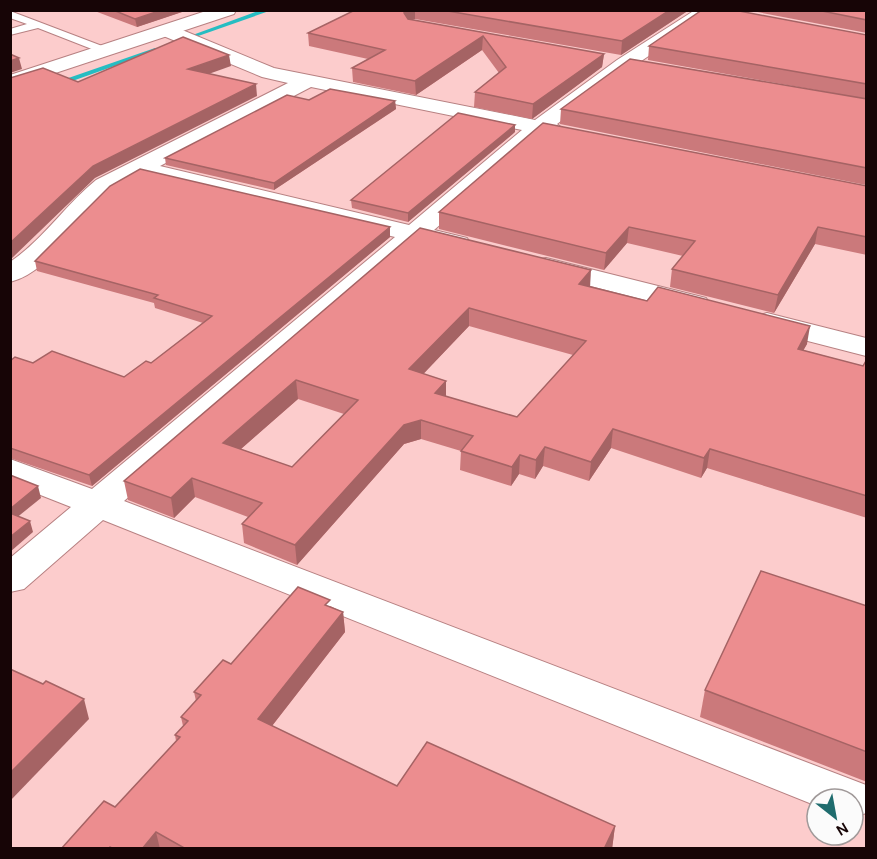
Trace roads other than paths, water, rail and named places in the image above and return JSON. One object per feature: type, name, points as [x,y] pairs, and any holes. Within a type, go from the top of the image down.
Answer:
[{"type":"street","points":[[10,82],[228,10]]},
{"type":"street","points":[[10,579],[539,128],[624,64],[708,10]]},
{"type":"street","points":[[168,31],[269,72],[306,82],[574,135]]},
{"type":"street","points":[[601,60],[647,68]]},
{"type":"street","points":[[10,274],[25,266],[60,228],[106,185],[306,82]]},
{"type":"street","points":[[138,168],[483,250]]},
{"type":"street","points":[[518,259],[867,347]]},
{"type":"street","points":[[10,470],[821,787]]},
{"type":"lane","points":[[10,14],[106,51]]},
{"type":"lane","points":[[10,33],[38,25]]},
{"type":"waterway","points":[[182,40],[269,10]]},
{"type":"waterway","points":[[58,83],[155,50]]}]
